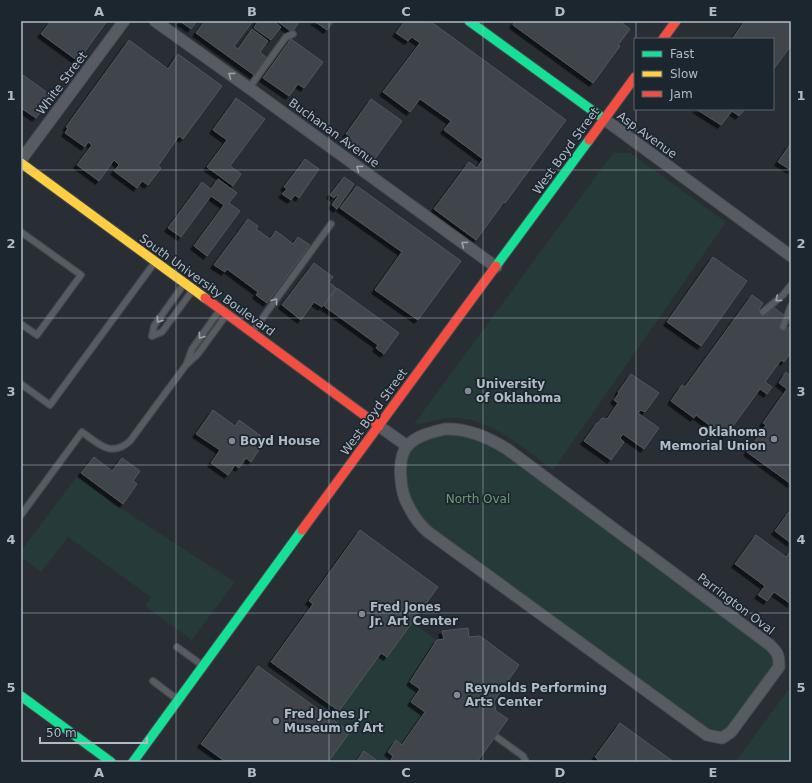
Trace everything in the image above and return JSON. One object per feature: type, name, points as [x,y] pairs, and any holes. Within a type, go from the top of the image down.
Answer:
[{"type":"street","name":"White Street","points":[[21,160],[124,21]]},
{"type":"street","name":"Buchanan Avenue","points":[[155,21],[496,267]]},
{"type":"street","name":"Asp Avenue","points":[[469,21],[791,256]]},
{"type":"street","points":[[664,38],[676,21]]},
{"type":"street","name":"West Boyd Street","points":[[133,762],[634,78]]},
{"type":"street","name":"South University Boulevard","points":[[21,164],[379,426]]},
{"type":"street","points":[[379,426],[407,446]]},
{"type":"street","name":"Parrington Oval","points":[[445,429],[456,429],[471,432],[493,440],[770,645],[778,654],[779,667],[731,732],[722,738],[707,735],[428,532],[411,511],[403,494],[400,468],[407,446],[420,436],[445,429]]},
{"type":"street","points":[[21,696],[112,762]]},
{"type":"lane","points":[[249,88],[286,37],[292,34]]},
{"type":"lane","points":[[252,332],[331,224]]},
{"type":"lane","points":[[21,232],[81,275],[37,335],[21,324]]},
{"type":"lane","points":[[21,384],[50,405],[155,262]]},
{"type":"lane","points":[[185,284],[154,326],[152,336],[162,332],[193,290]]},
{"type":"lane","points":[[763,312],[783,295],[791,284]]},
{"type":"lane","points":[[783,327],[791,306]]},
{"type":"lane","points":[[21,515],[82,432],[104,448],[111,449],[123,447],[130,441],[186,365],[192,349],[224,312]]},
{"type":"lane","points":[[177,647],[203,666]]},
{"type":"lane","points":[[153,682],[178,700]]},
{"type":"lane","points":[[498,738],[523,756],[526,762]]},
{"type":"green space","points":[[613,153],[630,153],[726,222],[553,470],[519,444],[480,422],[453,418],[414,424]]},
{"type":"green space","name":"North Oval","points":[[431,433],[483,436],[770,645],[779,660],[739,723],[716,737],[428,532],[408,506],[400,467],[414,440]]},
{"type":"green space","points":[[77,476],[114,504],[235,582],[192,640],[145,606],[151,597],[68,537],[41,572],[21,557],[21,551]]},
{"type":"green space","points":[[412,623],[437,640],[410,681],[420,689],[411,702],[425,712],[402,745],[396,740],[388,751],[393,756],[391,760],[394,762],[379,762],[364,751],[356,762],[328,762],[319,710],[326,701],[381,653],[387,657]]},
{"type":"green space","points":[[791,686],[791,762],[735,762]]},
{"type":"building","points":[[51,21],[107,21],[78,61],[41,34]]},
{"type":"building","points":[[180,21],[197,21],[191,29]]},
{"type":"building","points":[[205,21],[253,21],[234,46],[238,49],[252,29],[268,41],[260,52],[267,58],[254,75],[196,33]]},
{"type":"building","points":[[258,21],[273,21],[281,27],[271,40],[254,28]]},
{"type":"building","points":[[277,21],[300,21],[292,32]]},
{"type":"building","points":[[314,21],[334,21],[327,30]]},
{"type":"building","points":[[405,21],[429,21],[434,24],[566,120],[476,240],[434,209],[469,162],[477,168],[483,159],[444,130],[451,121],[420,99],[410,112],[383,92],[420,43],[412,37],[408,41],[396,33]]},
{"type":"building","points":[[515,21],[625,21],[623,24],[630,29],[618,45],[620,46],[593,83],[513,25]]},
{"type":"building","points":[[745,21],[791,21],[791,48],[790,47],[774,69],[774,38],[733,38]]},
{"type":"building","points":[[291,39],[323,62],[304,88],[298,84],[289,96],[263,78]]},
{"type":"building","points":[[129,40],[168,69],[178,54],[222,86],[183,139],[179,136],[158,166],[161,168],[148,185],[142,181],[137,188],[114,171],[119,165],[114,160],[99,181],[77,165],[92,145],[88,142],[85,147],[65,133],[68,128],[66,127]]},
{"type":"building","points":[[23,75],[52,96],[36,118],[21,108],[21,78]]},
{"type":"building","points":[[236,98],[265,119],[230,166],[241,174],[233,186],[207,167],[227,140],[213,130]]},
{"type":"building","points":[[371,99],[402,121],[374,160],[348,141],[351,137],[346,134]]},
{"type":"building","points":[[698,110],[744,110],[739,116],[732,111],[721,125]]},
{"type":"building","points":[[791,143],[791,170],[778,162]]},
{"type":"building","points":[[305,159],[319,169],[299,198],[295,195],[291,200],[282,194],[287,189],[284,187]]},
{"type":"building","points":[[344,177],[354,184],[337,209],[332,205],[338,196],[336,195],[334,198],[330,195]]},
{"type":"building","points":[[218,179],[237,193],[229,203],[240,211],[207,256],[194,246],[224,205],[211,196],[181,237],[168,228],[202,182],[211,189]]},
{"type":"building","points":[[357,186],[461,261],[418,320],[375,290],[402,252],[340,208]]},
{"type":"building","points":[[248,219],[258,226],[256,229],[270,239],[276,231],[293,244],[298,237],[310,245],[267,303],[256,295],[258,292],[227,269],[225,272],[214,265]]},
{"type":"building","points":[[713,257],[747,281],[701,346],[667,322]]},
{"type":"building","points":[[314,263],[333,277],[329,282],[336,288],[322,307],[314,302],[301,320],[282,305]]},
{"type":"building","points":[[337,288],[399,333],[384,354],[376,348],[378,345],[324,306]]},
{"type":"building","points":[[752,295],[763,303],[759,309],[767,315],[773,307],[785,316],[780,324],[787,330],[789,327],[791,329],[791,352],[784,362],[781,360],[765,382],[772,387],[767,394],[760,389],[725,437],[696,415],[694,418],[671,401],[682,385],[685,387]]},
{"type":"building","name":"Oklahoma Memorial Union","points":[[786,372],[791,376],[791,484],[747,452],[766,425],[763,423],[787,389],[779,383]]},
{"type":"building","points":[[631,374],[659,393],[645,412],[641,410],[638,413],[659,428],[644,449],[623,434],[620,438],[624,442],[611,460],[584,441],[602,418],[607,419],[618,403],[614,400],[619,393],[618,392]]},
{"type":"building","name":"Boyd House","points":[[213,410],[235,426],[239,420],[261,436],[254,446],[259,450],[251,462],[246,458],[239,468],[235,465],[228,475],[211,463],[220,450],[196,434]]},
{"type":"building","points":[[94,457],[112,471],[122,458],[140,471],[133,481],[137,484],[123,504],[81,473]]},
{"type":"building","points":[[789,512],[791,514],[791,543],[775,531]]},
{"type":"building","name":"Fred Jones Jr. Art Center","points":[[360,530],[438,587],[387,657],[381,653],[339,711],[271,662],[313,604],[309,601]]},
{"type":"building","points":[[756,535],[786,557],[791,550],[791,604],[774,592],[767,601],[758,595],[765,586],[735,564]]},
{"type":"building","name":"Reynolds Performing Arts Center","points":[[468,628],[469,637],[480,636],[519,665],[494,701],[496,711],[508,719],[477,762],[394,762],[391,760],[393,756],[388,752],[396,740],[402,745],[425,712],[411,702],[420,689],[410,682],[437,640],[444,639],[442,631]]},
{"type":"building","name":"Fred Jones Jr Museum of Art","points":[[258,666],[350,732],[328,762],[226,762],[201,744]]},
{"type":"building","points":[[620,723],[674,762],[601,762],[595,757]]},
{"type":"building","points":[[364,751],[379,762],[356,762]]},
{"type":"traffic: fast","points":[[469,21],[604,119]]},
{"type":"traffic: fast","points":[[496,266],[589,140]]},
{"type":"traffic: fast","points":[[133,762],[302,530]]},
{"type":"traffic: fast","points":[[21,696],[111,762]]},
{"type":"traffic: slow","points":[[21,163],[205,298]]},
{"type":"traffic: jam","points":[[664,38],[676,21]]},
{"type":"traffic: jam","points":[[589,140],[634,78]]},
{"type":"traffic: jam","points":[[302,530],[496,266]]},
{"type":"traffic: jam","points":[[205,298],[379,426]]},
{"type":"place","name":"University of Oklahoma","points":[[468,391]]},
{"type":"place","name":"Oklahoma Memorial Union","points":[[774,439]]},
{"type":"place","name":"Boyd House","points":[[232,441]]},
{"type":"place","name":"Fred Jones Jr. Art Center","points":[[362,614]]},
{"type":"place","name":"Reynolds Performing Arts Center","points":[[457,695]]},
{"type":"place","name":"Fred Jones Jr Museum of Art","points":[[276,721]]}]
